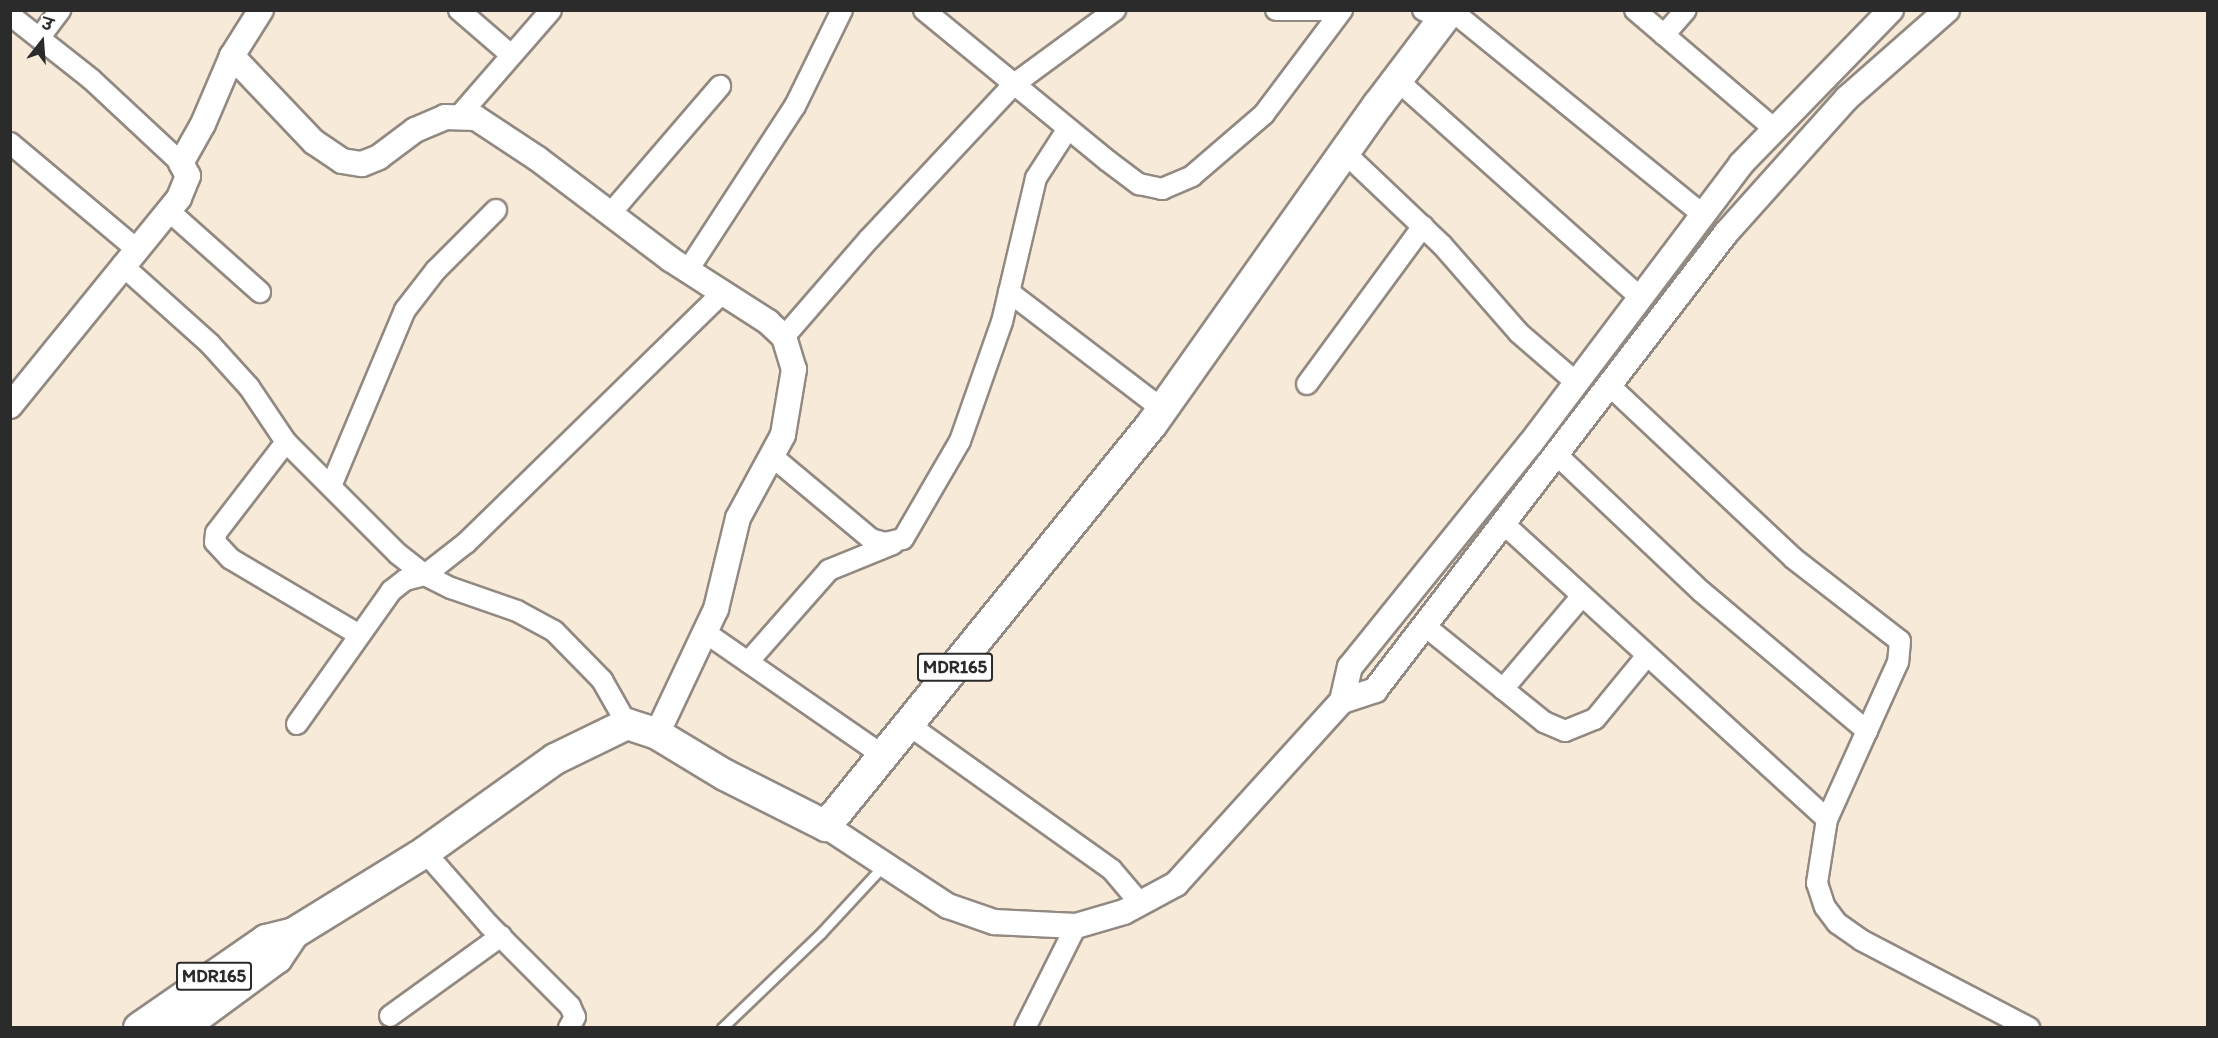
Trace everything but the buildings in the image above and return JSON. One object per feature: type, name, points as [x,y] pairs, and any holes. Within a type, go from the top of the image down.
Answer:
[{"type":"main road","name":"MDR165","points":[[826,826],[1162,409],[1397,80],[1442,13]]},
{"type":"main road","name":"MDR165","points":[[139,1028],[266,940],[294,933],[425,852],[555,759],[627,724]]},
{"type":"main road","points":[[627,724],[657,734],[725,775],[826,826]]},
{"type":"main road","name":"MDR165","points":[[182,1028],[277,958],[294,933]]},
{"type":"street","points":[[40,37],[60,10]]},
{"type":"street","points":[[181,163],[203,124],[232,56],[261,10]]},
{"type":"street","points":[[459,10],[510,54]]},
{"type":"street","points":[[459,116],[510,54],[551,10]]},
{"type":"street","points":[[688,270],[795,106],[842,10]]},
{"type":"street","points":[[924,10],[1067,130],[1139,183],[1162,189],[1173,187],[1192,176],[1269,108],[1342,10]]},
{"type":"street","points":[[784,337],[869,239],[1013,85],[1114,10]]},
{"type":"street","points":[[1276,10],[1325,12]]},
{"type":"street","points":[[1635,10],[1773,128]]},
{"type":"street","points":[[1664,34],[1686,10]]},
{"type":"street","points":[[826,826],[948,906],[994,922],[1076,926],[1140,903],[1176,884],[1342,701],[1350,667],[1577,383],[1702,214],[1773,128],[1891,10]]},
{"type":"street","points":[[1342,701],[1375,690],[1505,525],[1726,233],[1796,152],[1847,98],[1947,10]]},
{"type":"street","points":[[1442,13],[1702,214]]},
{"type":"street","points":[[10,15],[40,37],[181,163],[188,176],[186,187],[169,211],[129,257],[10,406]]},
{"type":"street","points":[[232,56],[314,142],[342,161],[362,164],[379,157],[415,130],[459,116],[476,118],[784,337],[792,360],[793,388],[783,435],[738,518],[723,586],[706,633],[657,734]]},
{"type":"street","points":[[1397,80],[1640,297]]},
{"type":"street","points":[[610,214],[720,86]]},
{"type":"street","points":[[748,663],[829,570],[896,543],[909,531],[952,460],[1002,322],[1036,178],[1067,130]]},
{"type":"street","points":[[10,143],[129,257],[232,367],[286,442],[330,486],[425,575],[517,610],[554,630],[602,680],[627,724]]},
{"type":"street","points":[[1344,152],[1424,226],[1519,333],[1577,383]]},
{"type":"street","points":[[330,486],[405,310],[436,270],[496,210]]},
{"type":"street","points":[[169,211],[260,292]]},
{"type":"street","points":[[1307,384],[1424,226]]},
{"type":"street","points":[[1009,292],[1162,409]]},
{"type":"street","points":[[297,724],[358,634],[391,591],[405,580],[425,575],[466,543],[722,293]]},
{"type":"street","points":[[1610,386],[1793,558],[1900,641],[1898,662],[1827,819],[1817,883],[1825,908],[1838,923],[1861,940],[2029,1028]]},
{"type":"street","points":[[286,442],[216,533],[215,542],[231,559],[358,634]]},
{"type":"street","points":[[1557,455],[1702,592],[1867,731]]},
{"type":"street","points":[[772,457],[871,539],[896,543]]},
{"type":"street","points":[[1505,525],[1646,657],[1827,819]]},
{"type":"street","points":[[1503,689],[1582,597]]},
{"type":"street","points":[[1425,626],[1549,725],[1574,731],[1595,719],[1646,657]]},
{"type":"street","points":[[706,633],[882,755]]},
{"type":"street","points":[[909,725],[1112,870],[1140,903]]},
{"type":"street","points":[[425,852],[501,936],[570,1005],[574,1017],[569,1028]]},
{"type":"street","points":[[1026,1028],[1076,926]]},
{"type":"street","points":[[390,1016],[501,936]]},
{"type":"lane","points":[[722,1028],[772,982],[885,864]]}]
